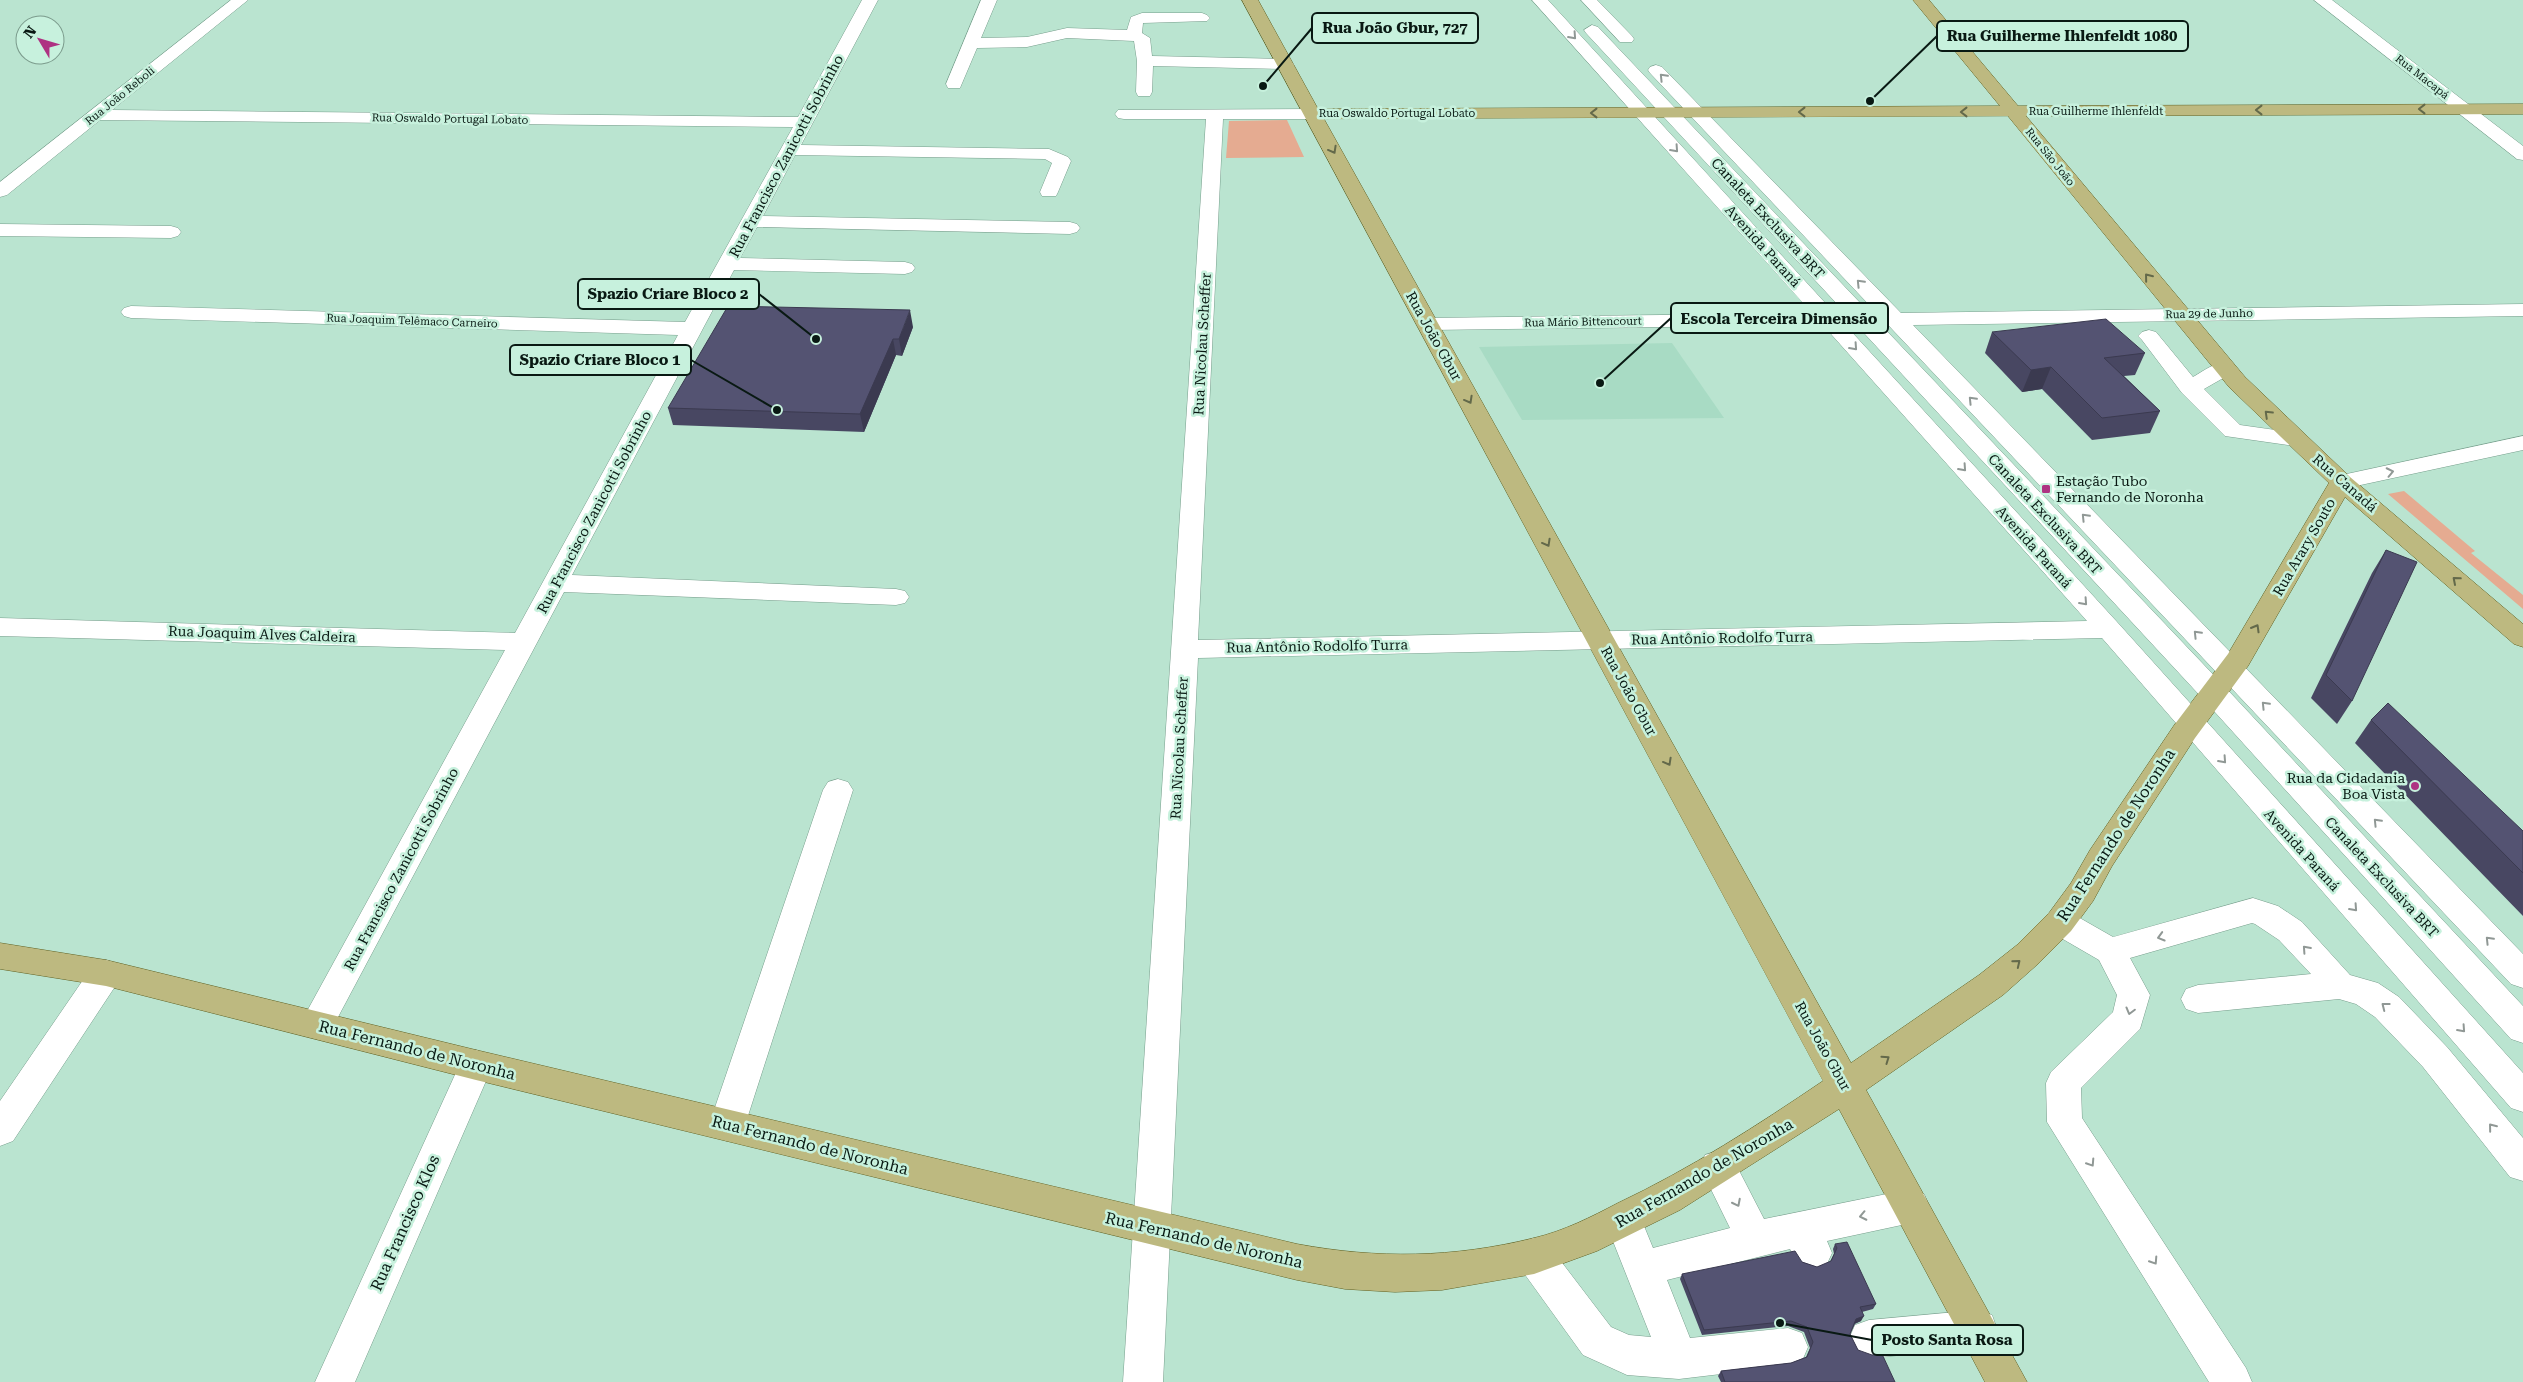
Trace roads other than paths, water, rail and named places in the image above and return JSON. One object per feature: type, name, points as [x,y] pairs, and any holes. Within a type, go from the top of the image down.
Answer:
[{"type":"main road","name":"Rua João Gbur","points":[[1250,0],[2007,1382]]},
{"type":"main road","name":"Rua São João","points":[[1921,0],[2179,315]]},
{"type":"main road","name":"Rua Guilherme Ihlenfeldt","points":[[1670,112],[2013,112],[2523,108]]},
{"type":"main road","name":"Rua Oswaldo Portugal Lobato","points":[[1313,114],[1670,112]]},
{"type":"main road","name":"Rua Canadá","points":[[2179,315],[2224,368],[2294,439],[2523,638]]},
{"type":"main road","name":"Rua Arary Souto","points":[[2222,681],[2342,482]]},
{"type":"main road","name":"Rua Fernando de Noronha","points":[[0,956],[106,973],[476,1065],[1297,1262],[1345,1271],[1396,1274],[1442,1272],[1534,1256],[1584,1239],[1624,1221],[1718,1167],[1846,1087],[1991,984],[2028,954],[2060,922],[2082,892],[2101,858],[2190,724],[2222,681]]},
{"type":"street","name":"Rua João Reboli","points":[[0,191],[240,0]]},
{"type":"street","name":"Rua Francisco Zanicotti Sobrinho","points":[[317,1024],[870,0]]},
{"type":"street","points":[[954,84],[989,0]]},
{"type":"street","name":"Avenida Paraná","points":[[1540,0],[2109,630],[2190,724],[2523,1098]]},
{"type":"street","name":"Canaleta Exclusiva BRT","points":[[1565,0],[1670,112],[2222,681],[2523,1029]]},
{"type":"street","points":[[1589,0],[1895,319],[2222,681],[2523,975]]},
{"type":"street","name":"Rua Macapá","points":[[2322,0],[2523,155]]},
{"type":"street","points":[[1134,35],[1136,20],[1142,18],[1202,18]]},
{"type":"street","points":[[972,43],[1027,42],[1067,33],[1134,35],[1142,38],[1145,61],[1144,92]]},
{"type":"street","points":[[1145,61],[1286,64]]},
{"type":"street","name":"Rua Oswaldo Portugal Lobato","points":[[1124,114],[1313,114]]},
{"type":"street","name":"Rua Nicolau Scheffer","points":[[1143,1382],[1215,114]]},
{"type":"street","name":"Rua Oswaldo Portugal Lobato","points":[[95,115],[804,122]]},
{"type":"street","points":[[789,150],[1049,154],[1062,162],[1048,192]]},
{"type":"street","points":[[751,221],[1070,228]]},
{"type":"street","points":[[0,230],[171,232]]},
{"type":"street","points":[[728,264],[905,268]]},
{"type":"street","name":"Rua 29 de Junho","points":[[1895,319],[2523,310]]},
{"type":"street","name":"Rua Joaquim Telêmaco Carneiro","points":[[131,312],[692,329]]},
{"type":"street","name":"Rua Mário Bittencourt","points":[[1428,324],[1829,319]]},
{"type":"street","points":[[2149,336],[2190,388],[2233,431],[2294,439]]},
{"type":"street","points":[[2190,388],[2224,368]]},
{"type":"street","points":[[2342,482],[2523,443]]},
{"type":"street","points":[[555,583],[896,597]]},
{"type":"street","name":"Rua Joaquim Alves Caldeira","points":[[0,627],[524,642]]},
{"type":"street","name":"Rua Antônio Rodolfo Turra","points":[[1185,649],[2109,630]]},
{"type":"street","points":[[727,1125],[838,790]]},
{"type":"street","points":[[2110,951],[2253,910],[2283,923],[2339,985]]},
{"type":"street","points":[[2060,922],[2110,951],[2134,995],[2128,1019],[2063,1083],[2065,1122],[2232,1382]]},
{"type":"street","points":[[0,1130],[106,973]]},
{"type":"street","points":[[2198,999],[2339,985],[2366,993],[2387,1007],[2435,1057],[2523,1165]]},
{"type":"street","name":"Rua Francisco Klos","points":[[335,1382],[476,1065]]},
{"type":"street","points":[[1718,1167],[1755,1239]]},
{"type":"street","points":[[1642,1269],[1755,1239],[1806,1241],[1911,1206]]},
{"type":"street","points":[[1624,1221],[1679,1360]]},
{"type":"street","points":[[1534,1256],[1597,1341],[1627,1356],[1679,1360],[1788,1347]]},
{"type":"street","points":[[1869,1339],[1978,1329]]},
{"type":"place","name":"Rua João Gbur, 727","points":[[1263,86]]},
{"type":"place","name":"Rua Guilherme Ihlenfeldt 1080","points":[[1870,101]]},
{"type":"place","name":"Spazio Criare Bloco 2","points":[[816,339]]},
{"type":"place","name":"Escola Terceira Dimensão","points":[[1600,383]]},
{"type":"place","name":"Spazio Criare Bloco 1","points":[[777,410]]},
{"type":"place","name":"Estação Tubo Fernando de Noronha","points":[[2046,489]]},
{"type":"place","name":"Rua da Cidadania Boa Vista","points":[[2415,786]]},
{"type":"place","name":"Posto Santa Rosa","points":[[1780,1323]]}]
